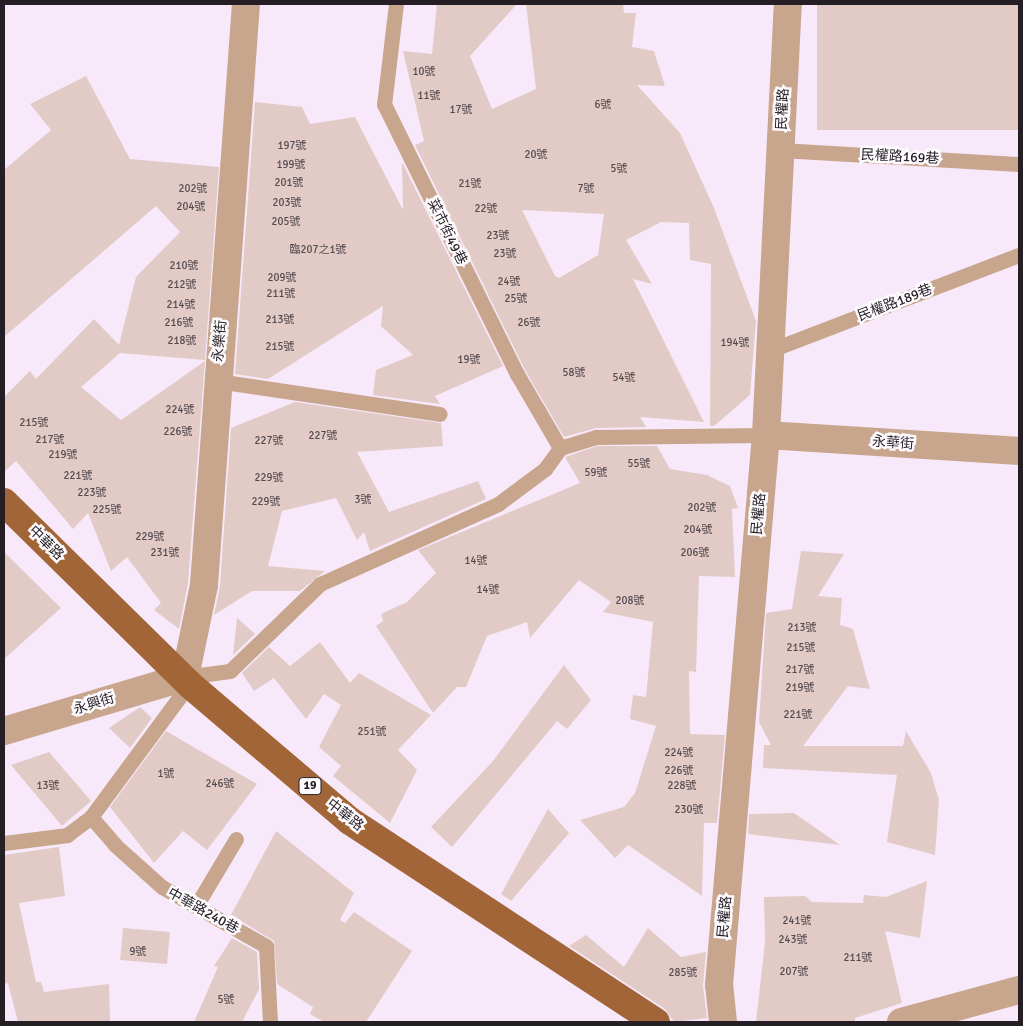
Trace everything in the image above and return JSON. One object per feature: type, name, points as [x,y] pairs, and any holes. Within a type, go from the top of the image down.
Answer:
[{"type":"main road","name":"中華路","points":[[4,502],[187,680],[350,821],[656,1022]]},
{"type":"street","name":"永樂街","points":[[187,680],[204,585],[216,381],[246,4]]},
{"type":"street","name":"民權路","points":[[723,1022],[720,985],[766,435],[788,4]]},
{"type":"street","name":"永華街","points":[[766,435],[1019,451]]},
{"type":"street","name":"永興街","points":[[4,731],[187,680]]},
{"type":"street","points":[[901,1022],[1019,990]]},
{"type":"lane","name":"菜市街49巷","points":[[396,4],[384,104],[517,374],[560,448]]},
{"type":"lane","name":"民權路169巷","points":[[781,150],[1019,164]]},
{"type":"lane","name":"民權路189巷","points":[[770,350],[1019,255]]},
{"type":"lane","points":[[216,381],[440,414]]},
{"type":"lane","points":[[4,843],[67,835],[91,817],[187,680],[230,671],[320,584],[498,504],[544,469],[560,448],[596,437],[766,435]]},
{"type":"lane","name":"中華路240巷","points":[[91,817],[114,845],[162,887],[266,946],[270,1022]]},
{"type":"lane","points":[[196,906],[236,839]]},
{"type":"building","points":[[437,4],[517,4],[470,56],[492,109],[536,89],[526,4],[623,4],[624,13],[636,13],[632,47],[654,51],[665,86],[637,85],[680,133],[714,208],[756,321],[750,395],[714,426],[710,426],[711,264],[690,260],[689,223],[661,222],[626,240],[652,284],[633,279],[704,422],[640,417],[646,427],[596,428],[564,437],[525,370],[415,145],[424,141],[403,51],[432,54]],"holes":[[[522,210],[604,214],[598,255],[559,278],[555,276]]]},
{"type":"building","points":[[817,4],[1019,4],[1019,130],[817,130]]},
{"type":"building","points":[[86,76],[130,159],[219,167],[205,360],[120,353],[81,387],[121,420],[205,361],[188,583],[179,629],[154,610],[161,603],[127,557],[111,571],[88,513],[73,529],[16,461],[4,472],[4,397],[30,371],[36,379],[94,319],[119,345],[136,277],[180,232],[156,206],[4,337],[4,170],[51,130],[30,104]]},
{"type":"building","points":[[255,102],[302,107],[310,124],[355,117],[403,210],[402,162],[503,366],[435,396],[440,404],[373,395],[376,370],[413,355],[381,326],[383,306],[268,379],[235,374]]},
{"type":"building","points":[[295,402],[441,423],[443,446],[357,452],[389,512],[478,481],[486,499],[370,551],[364,532],[357,540],[336,498],[282,511],[268,566],[325,571],[300,591],[252,591],[214,615],[220,586],[231,428]]},
{"type":"building","points":[[597,446],[657,446],[670,469],[707,475],[730,486],[738,508],[732,509],[735,577],[699,576],[696,672],[689,671],[690,734],[725,735],[717,823],[704,823],[702,896],[628,845],[615,858],[580,820],[624,807],[635,793],[656,726],[630,719],[633,695],[646,697],[653,622],[603,612],[611,602],[579,580],[530,638],[527,622],[487,636],[466,687],[457,687],[433,713],[376,626],[383,621],[381,614],[407,602],[436,573],[418,550],[580,483],[565,457]]},
{"type":"building","points":[[801,551],[844,554],[818,596],[842,598],[840,625],[853,629],[870,689],[848,686],[803,746],[903,746],[906,731],[931,773],[939,800],[935,855],[887,842],[897,775],[763,768],[764,745],[771,745],[759,722],[766,613],[792,609]]},
{"type":"building","points":[[4,552],[61,608],[4,659]]},
{"type":"building","points":[[237,618],[255,634],[233,655]]},
{"type":"building","points":[[320,642],[350,683],[359,673],[431,715],[398,750],[417,770],[390,823],[333,776],[341,766],[319,747],[341,705],[324,694],[306,719],[274,678],[254,691],[242,673],[269,647],[290,666]]},
{"type":"building","points":[[564,665],[591,700],[567,729],[557,721],[452,847],[431,827],[493,761]]},
{"type":"building","points":[[140,707],[152,718],[130,748],[109,728]]},
{"type":"building","points":[[166,731],[257,784],[207,850],[183,831],[154,863],[110,807]]},
{"type":"building","points":[[49,752],[91,801],[62,826],[11,765]]},
{"type":"building","points":[[548,809],[569,833],[511,901],[501,894]]},
{"type":"building","points":[[794,813],[840,845],[748,834],[749,814]]},
{"type":"building","points":[[276,831],[354,893],[340,920],[345,923],[354,912],[412,951],[366,1022],[324,1022],[310,1014],[313,1007],[277,984],[274,941],[231,915]]},
{"type":"building","points":[[59,847],[65,896],[19,903],[36,982],[41,982],[44,992],[109,984],[110,1022],[18,1022],[8,983],[4,984],[4,855]]},
{"type":"building","points":[[927,881],[920,938],[885,931],[902,1003],[855,1018],[855,1022],[756,1022],[765,942],[764,897],[805,896],[812,902],[863,903],[864,895],[886,897]]},
{"type":"building","points":[[123,928],[170,932],[167,964],[120,960]]},
{"type":"building","points":[[648,928],[681,957],[706,952],[703,986],[707,1018],[674,1022],[665,1009],[569,946],[586,935],[624,967]]},
{"type":"building","points":[[232,938],[257,952],[259,989],[242,1022],[194,1022],[218,967],[214,966]]}]
